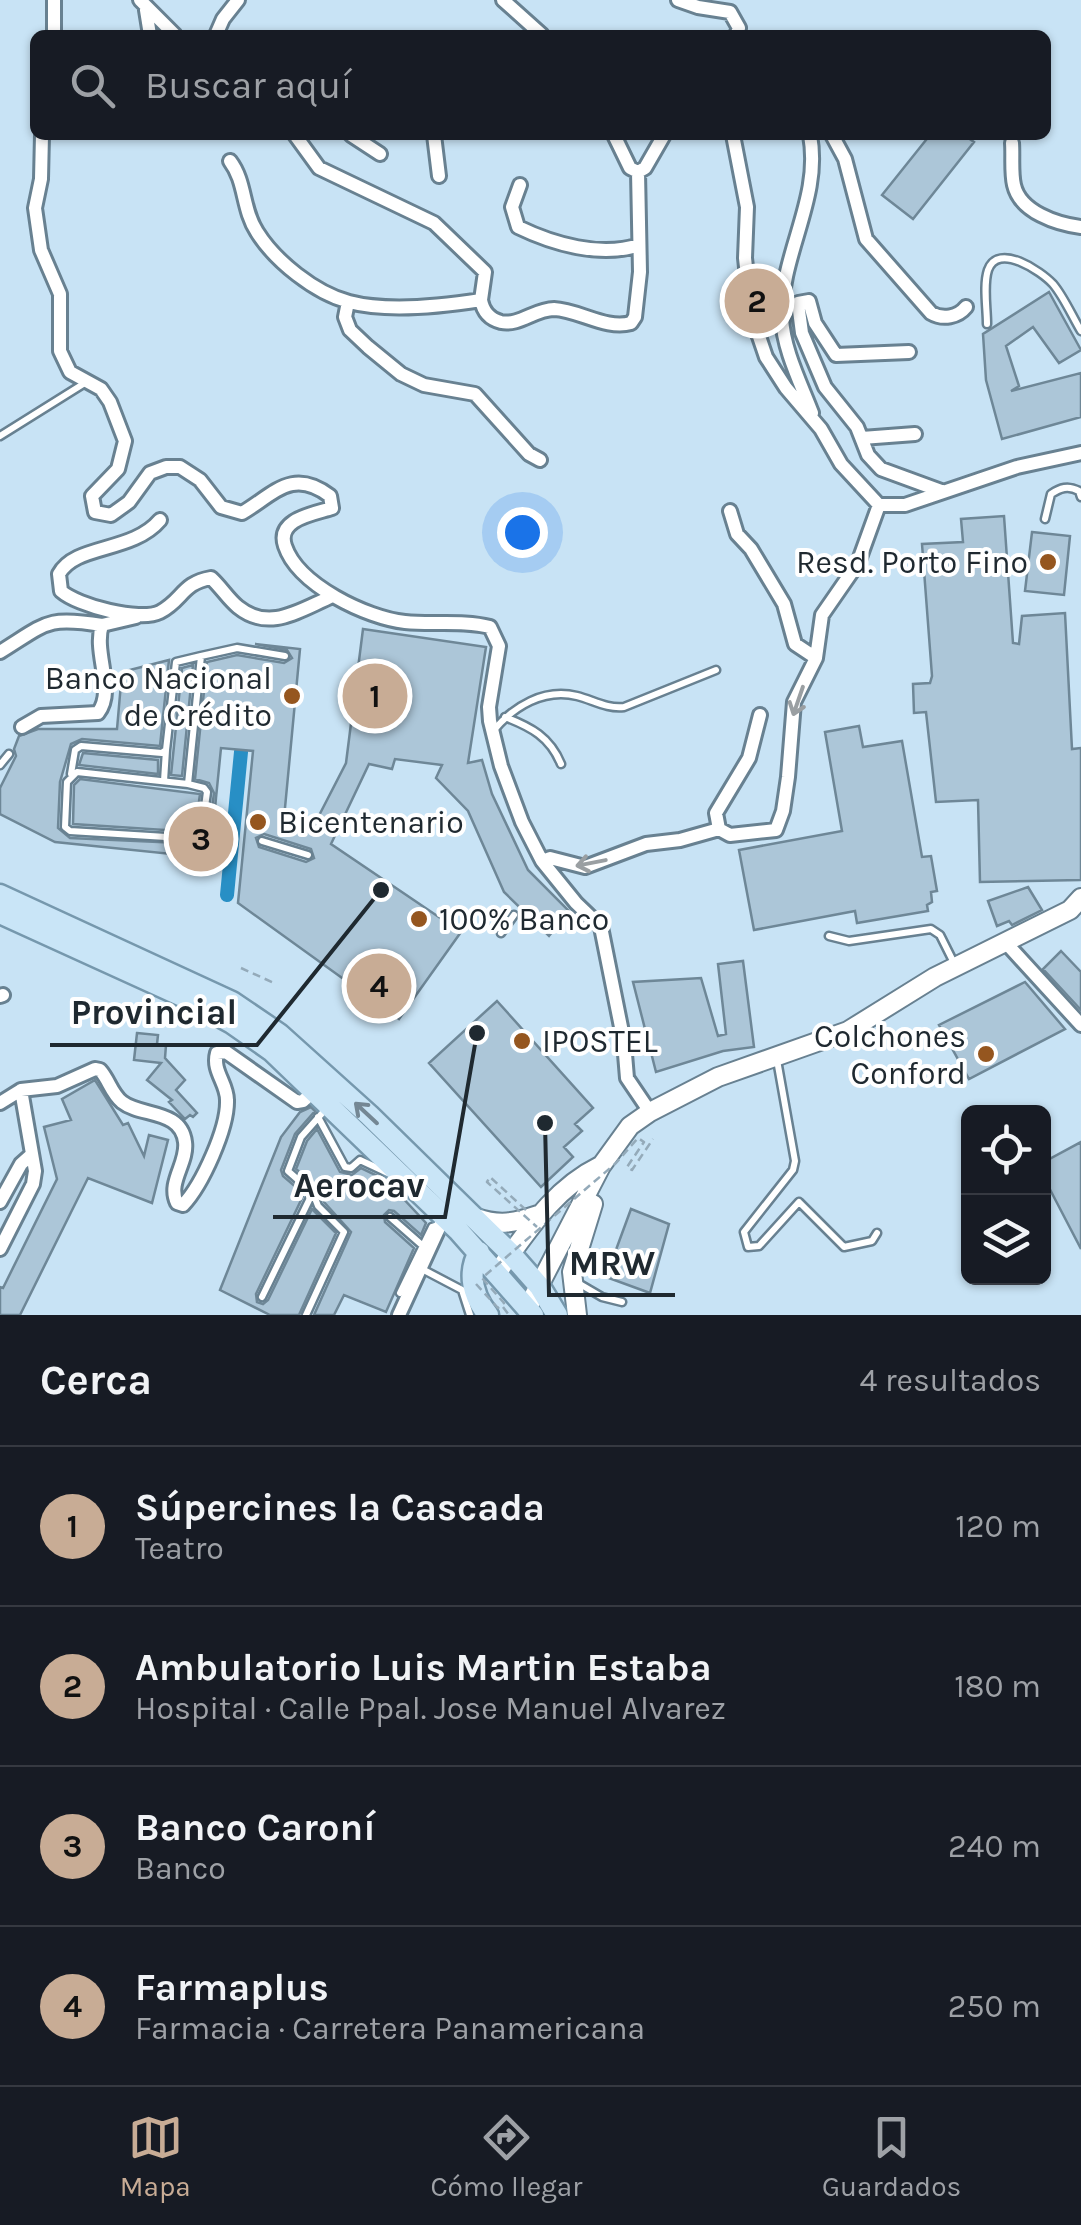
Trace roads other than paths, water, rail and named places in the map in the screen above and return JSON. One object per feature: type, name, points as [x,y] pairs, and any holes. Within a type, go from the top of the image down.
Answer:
[{"type":"main road","points":[[0,895],[232,1002],[318,1067],[511,1254],[534,1304]]},
{"type":"main road","points":[[0,913],[130,970],[232,1022],[272,1051],[320,1105],[405,1178],[442,1221],[534,1304],[572,1314]]},
{"type":"main road","points":[[478,1252],[472,1270],[474,1293],[488,1315]]},
{"type":"street","points":[[54,0],[54,30]]},
{"type":"street","points":[[219,30],[238,0]]},
{"type":"street","points":[[502,0],[532,30]]},
{"type":"street","points":[[678,1],[698,7],[717,4],[730,12],[739,30]]},
{"type":"street","points":[[142,4],[149,30]]},
{"type":"street","points":[[142,4],[170,30]]},
{"type":"street","points":[[42,140],[35,208],[42,250],[60,294],[60,351],[70,372],[101,389],[110,402],[124,442],[118,469],[92,496],[95,512],[111,515],[129,502],[150,473],[166,466],[180,467],[200,480],[222,507],[242,513],[270,491],[307,484],[330,496],[332,508],[294,520],[285,529],[283,542],[292,561],[333,596],[400,622],[490,627],[499,646],[489,707],[493,732],[522,822],[542,860],[601,927],[624,1042],[627,1078],[650,1112]]},
{"type":"street","points":[[299,140],[319,168],[434,223],[486,272],[482,308],[491,318],[504,323],[543,309],[627,325],[635,317],[638,172]]},
{"type":"street","points":[[359,140],[380,154]]},
{"type":"street","points":[[435,140],[439,176]]},
{"type":"street","points":[[616,140],[630,168],[638,172]]},
{"type":"street","points":[[638,172],[645,168],[661,140]]},
{"type":"street","points":[[734,140],[747,207],[745,258],[751,313],[766,357],[842,464],[879,504],[905,505],[1048,458],[1081,453]]},
{"type":"street","points":[[811,140],[814,164]]},
{"type":"street","points":[[815,422],[782,318],[783,292],[811,189],[818,140]]},
{"type":"street","points":[[834,140],[844,159],[866,238],[932,313],[938,317],[953,316],[966,307]]},
{"type":"street","points":[[1012,142],[1014,187],[1021,199],[1032,210],[1081,227]]},
{"type":"street","points":[[230,160],[240,174],[247,214],[276,258],[296,274],[348,302],[406,306],[481,300]]},
{"type":"street","points":[[520,185],[512,208],[518,227],[566,244],[602,250],[625,250],[639,245]]},
{"type":"street","points":[[909,352],[836,355],[815,323],[810,301],[798,303],[802,333],[825,387],[862,438],[868,455],[881,470],[944,492]]},
{"type":"street","points":[[348,302],[346,317],[350,330],[368,347],[401,374],[424,384],[475,394],[529,454],[540,460]]},
{"type":"street","points":[[862,438],[915,434]]},
{"type":"street","points":[[542,860],[550,858],[585,868],[646,844],[680,840],[718,828],[730,835],[747,836],[776,830],[788,777],[794,702],[816,658],[822,616],[858,563],[879,504]]},
{"type":"street","points":[[730,511],[737,534],[751,549],[784,604],[794,644],[816,658]]},
{"type":"street","points":[[139,617],[69,598],[62,592],[59,574],[70,562],[148,534],[160,520]]},
{"type":"street","points":[[0,652],[52,620],[102,625],[158,614],[192,581],[211,578],[234,604],[263,620],[286,618],[333,596]]},
{"type":"street","points":[[22,727],[41,716],[82,716],[103,708],[98,638],[102,625]]},
{"type":"street","points":[[718,828],[716,814],[749,758],[760,714]]},
{"type":"street","points":[[498,1273],[537,1215],[580,1176],[601,1166],[630,1126],[650,1112],[718,1077],[848,1031],[955,966],[1070,910],[1081,898]]},
{"type":"street","points":[[1007,944],[1081,1025]]},
{"type":"street","points":[[0,1103],[21,1090],[57,1086],[94,1069],[100,1070],[124,1104],[160,1114],[181,1130],[186,1147],[173,1190],[177,1203],[183,1204],[206,1169],[223,1126],[228,1102],[216,1067],[217,1054],[226,1052],[297,1102],[320,1105]]},
{"type":"street","points":[[0,1250],[33,1184],[35,1171],[21,1090]]},
{"type":"street","points":[[0,1202],[21,1164],[30,1156]]},
{"type":"street","points":[[534,1304],[602,1184],[601,1166]]},
{"type":"street","points":[[475,1218],[511,1224],[559,1206],[581,1216]]},
{"type":"street","points":[[572,1314],[572,1272],[581,1216]]},
{"type":"street","points":[[400,1315],[442,1221]]},
{"type":"street","points":[[534,1304],[572,1272]]},
{"type":"lane","points":[[987,324],[987,273],[998,258],[1010,258],[1054,286],[1081,331]]},
{"type":"lane","points":[[0,436],[88,380]]},
{"type":"lane","points":[[1045,519],[1051,494],[1059,489],[1072,487],[1079,490],[1081,498]]},
{"type":"lane","points":[[164,781],[176,662],[237,648],[284,656]]},
{"type":"lane","points":[[188,784],[201,656]]},
{"type":"lane","points":[[493,732],[505,717],[535,698],[573,695],[613,708],[716,670]]},
{"type":"lane","points":[[505,717],[541,734],[555,749],[561,764]]},
{"type":"lane","points":[[70,776],[77,772],[204,788],[207,792],[198,839],[64,828],[70,776],[75,750],[81,746],[162,753],[166,750]]},
{"type":"lane","points":[[0,765],[9,754]]},
{"type":"lane","points":[[262,841],[308,855]]},
{"type":"lane","points":[[500,933],[514,915]]},
{"type":"lane","points":[[830,936],[850,941],[931,929],[940,934],[955,966]]},
{"type":"lane","points":[[776,1054],[795,1161],[793,1170],[744,1232],[748,1247],[759,1246],[799,1202],[844,1247],[872,1241],[877,1233]]},
{"type":"lane","points":[[320,1105],[345,1167],[351,1168],[360,1160],[405,1178]]},
{"type":"lane","points":[[306,1315],[344,1232],[318,1206],[313,1192],[288,1171],[301,1137],[320,1105]]},
{"type":"lane","points":[[262,1297],[313,1192]]},
{"type":"lane","points":[[390,1217],[423,1246]]},
{"type":"lane","points":[[400,1292],[432,1227],[442,1221]]},
{"type":"lane","points":[[421,1268],[462,1290],[470,1315]]},
{"type":"lane","points":[[572,1272],[586,1290],[622,1302]]},
{"type":"waterway","points":[[227,895],[241,752]]},
{"type":"place","name":"Ambulatorio Luis Martin Estaba","points":[[757,301]]},
{"type":"place","name":"Resd. Porto Fino","points":[[1048,562]]},
{"type":"place","name":"Banco Nacional de Crédito","points":[[292,696]]},
{"type":"place","name":"Súpercines la Cascada","points":[[375,696]]},
{"type":"place","name":"Bicentenario","points":[[258,822]]},
{"type":"place","name":"Banco Caroní","points":[[201,839]]},
{"type":"place","name":"Provincial","points":[[381,890]]},
{"type":"place","name":"100% Banco","points":[[419,919]]},
{"type":"place","name":"Farmaplus","points":[[379,986]]},
{"type":"place","name":"Aerocav","points":[[477,1033]]},
{"type":"place","name":"IPOSTEL","points":[[522,1041]]},
{"type":"place","name":"Colchones Conford","points":[[986,1054]]},
{"type":"place","name":"MRW","points":[[545,1123]]}]
